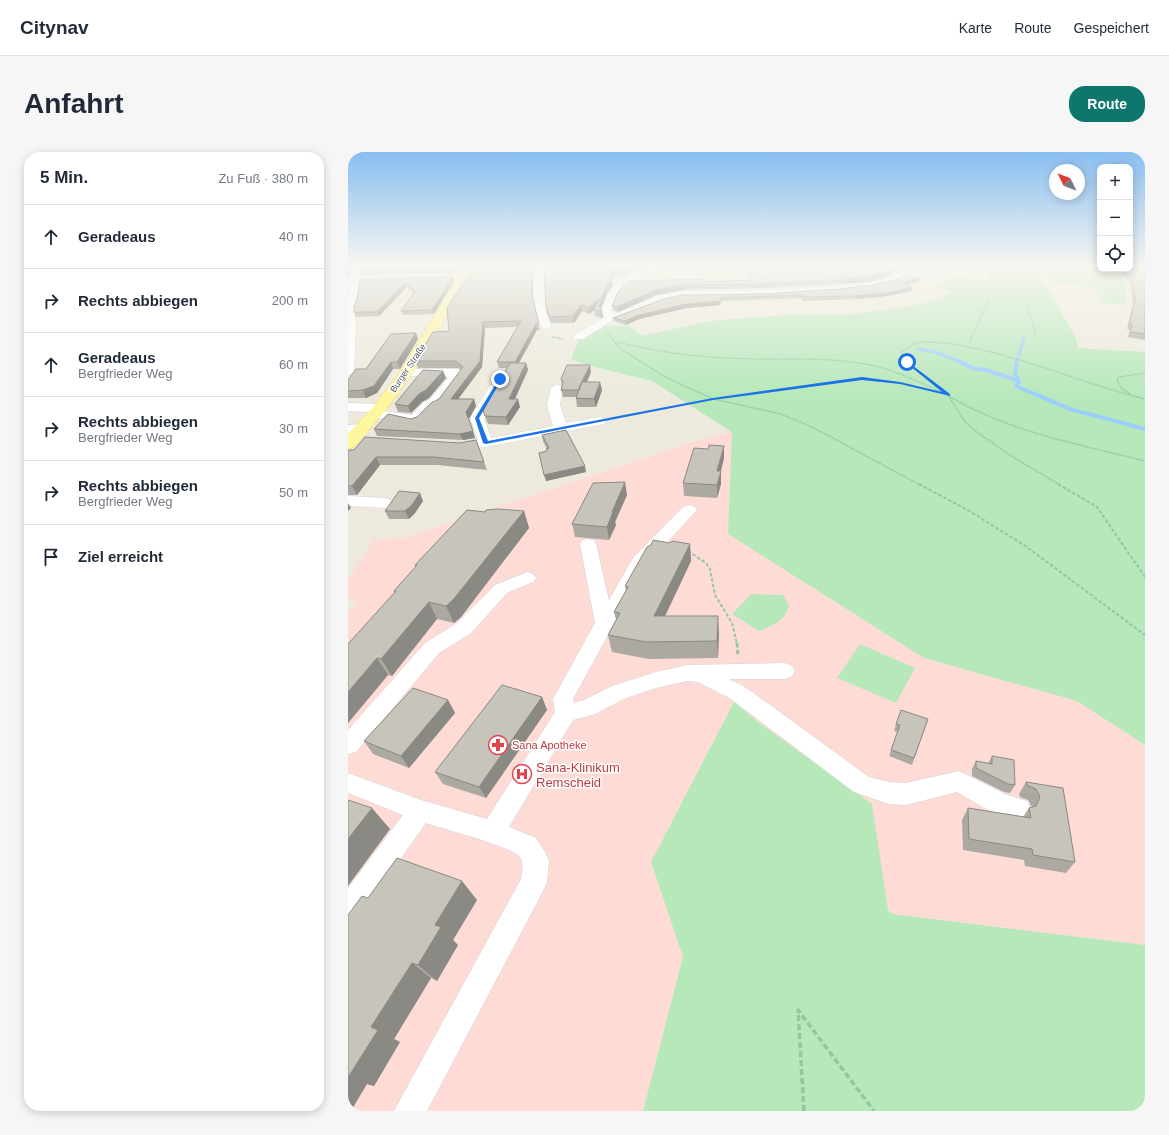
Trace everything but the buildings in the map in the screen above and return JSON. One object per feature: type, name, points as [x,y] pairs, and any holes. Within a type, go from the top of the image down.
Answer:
[{"type":"main road","name":"Burger Straße","points":[[352,435],[377,411],[406,373],[444,310]]},
{"type":"street","points":[[348,310],[351,328],[348,372]]},
{"type":"street","points":[[541,310],[546,326]]},
{"type":"street","points":[[606,310],[606,312],[612,317]]},
{"type":"street","points":[[579,337],[612,317],[633,310]]},
{"type":"street","points":[[348,407],[377,411],[414,420],[428,406],[436,402],[458,373],[406,373]]},
{"type":"street","points":[[486,443],[477,418],[500,379]]},
{"type":"street","points":[[557,388],[552,402],[552,408],[561,428]]},
{"type":"street","points":[[440,445],[463,446],[486,443],[599,421]]},
{"type":"street","points":[[352,435],[371,442]]},
{"type":"street","points":[[348,501],[386,503]]},
{"type":"street","points":[[492,832],[566,713],[563,699],[639,562],[689,510]]},
{"type":"street","points":[[588,544],[605,624]]},
{"type":"street","points":[[348,745],[432,648],[464,628],[501,589],[527,578]]},
{"type":"street","points":[[566,713],[588,708],[619,692],[656,680],[687,674],[701,674],[717,671],[785,671]]},
{"type":"street","points":[[701,674],[738,693],[862,785],[889,793],[906,794],[959,781],[1002,804],[1019,809]]},
{"type":"street","points":[[348,783],[421,811],[492,832],[526,846],[536,861],[534,882],[410,1111]]},
{"type":"street","points":[[348,910],[421,811]]},
{"type":"path","points":[[970,340],[984,310]]},
{"type":"path","points":[[1029,310],[1036,336]]},
{"type":"path","points":[[546,326],[549,335],[552,337],[564,339],[579,337]]},
{"type":"path","points":[[1145,461],[1032,433],[970,408],[948,395],[890,370],[859,363],[829,360],[744,359],[693,355],[641,348],[616,342],[622,349],[645,366],[665,377],[713,399],[781,414],[808,425],[965,508],[1024,545],[1145,635]]},
{"type":"path","points":[[1145,399],[1111,390],[1020,359],[984,350],[929,343],[914,344],[902,349],[901,352],[902,357],[907,362],[948,395],[966,422],[994,445],[1097,507],[1145,577]]},
{"type":"path","points":[[1138,397],[1122,389],[1117,380],[1123,375],[1145,373]]},
{"type":"path","points":[[599,421],[713,399],[866,378],[900,383],[948,395]]},
{"type":"path","points":[[658,542],[688,551],[706,563],[710,569],[715,595],[732,623],[737,638],[739,671]]},
{"type":"path","points":[[804,1111],[798,1010],[874,1111]]},
{"type":"shaded area","name":"Sana-Klinikum Remscheid","points":[[732,432],[728,534],[924,658],[1077,701],[1145,745],[1145,945],[893,914],[888,910],[758,722],[734,702],[651,862],[683,957],[643,1111],[348,1111],[348,613],[358,601],[348,600],[348,580],[374,540],[407,537],[711,436]]},
{"type":"green space","points":[[886,310],[1060,310],[1076,338],[1078,348],[1145,352],[1145,745],[1077,701],[924,658],[728,534],[732,432],[652,381],[587,365],[571,359],[580,337],[603,326],[630,326],[642,336],[710,321],[799,314],[841,315]]},
{"type":"green space","points":[[751,594],[783,595],[789,606],[781,619],[769,627],[759,631],[732,614]]},
{"type":"green space","points":[[860,644],[915,668],[896,703],[837,678]]},
{"type":"green space","points":[[734,702],[758,722],[872,804],[888,910],[892,914],[1145,945],[1145,1111],[643,1111],[683,957],[651,862]]},
{"type":"waterway","points":[[1019,356],[1024,337]]},
{"type":"waterway","points":[[918,349],[935,352],[960,362]]},
{"type":"waterway","points":[[1017,361],[1015,374],[1019,381]]},
{"type":"waterway","points":[[960,362],[972,368],[986,370],[1019,381]]},
{"type":"waterway","points":[[1019,381],[1016,386],[1070,409],[1145,429]]},
{"type":"place","name":"Sana Apotheke","points":[[498,745]]},
{"type":"place","name":"Sana-Klinikum Remscheid","points":[[522,774]]},
{"type":"route","points":[[500,379],[477,418],[486,443],[713,399],[806,385],[870,378],[900,383],[948,395],[907,362]]}]
